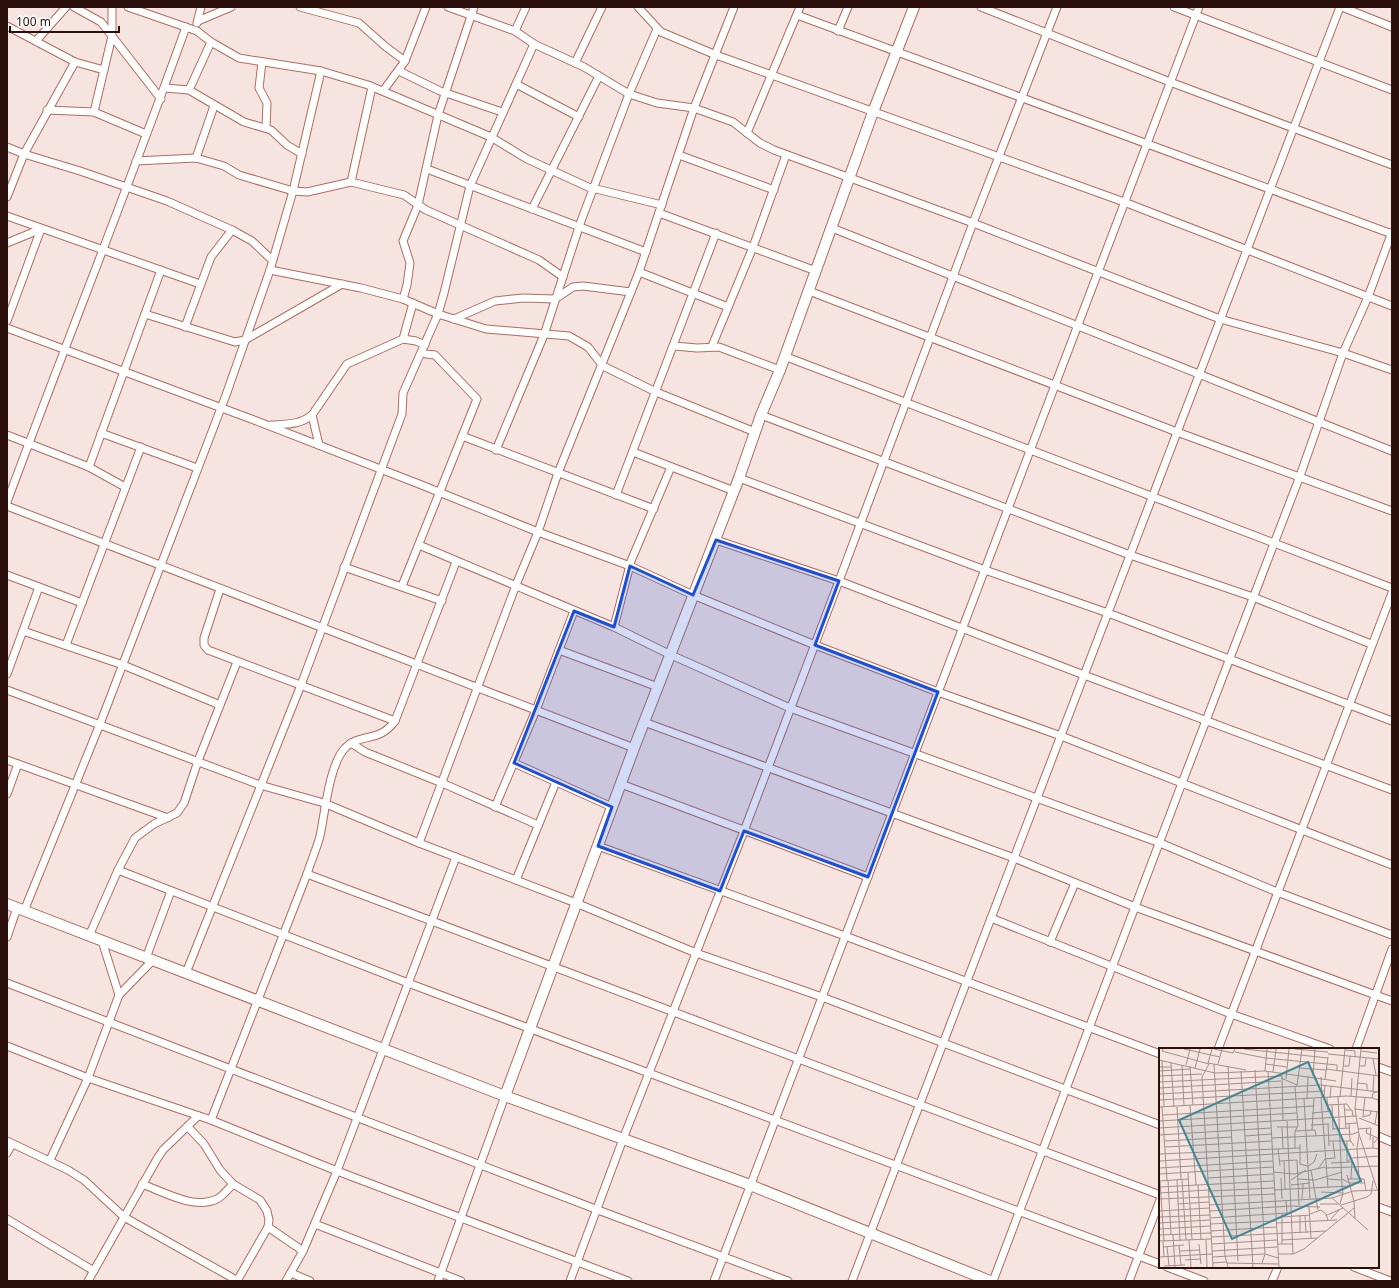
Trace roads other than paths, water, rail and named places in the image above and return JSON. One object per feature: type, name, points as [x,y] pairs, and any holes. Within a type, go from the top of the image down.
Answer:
[{"type":"street","points":[[36,41],[66,7]]},
{"type":"street","points":[[74,7],[101,22],[161,99]]},
{"type":"street","points":[[94,112],[112,36],[112,7]]},
{"type":"street","points":[[128,7],[201,33],[211,42],[239,58],[321,71],[383,91],[491,137],[521,156],[552,172],[593,189],[660,209],[716,233],[816,270]]},
{"type":"street","points":[[198,21],[201,7]]},
{"type":"street","points":[[7,502],[102,248],[189,28],[198,21],[231,7]]},
{"type":"street","points":[[300,7],[328,11],[359,23],[386,47],[405,61]]},
{"type":"street","points":[[383,91],[405,61],[426,7]]},
{"type":"street","points":[[448,7],[515,31],[534,44],[575,63],[629,94],[658,102],[694,108],[733,122],[767,147],[786,155],[973,223],[1220,319],[1344,352],[1392,370]]},
{"type":"street","points":[[403,299],[407,285],[410,263],[403,240],[418,205],[438,115],[474,7]]},
{"type":"street","points":[[515,31],[526,7]]},
{"type":"street","points":[[575,63],[602,7]]},
{"type":"street","points":[[638,7],[657,29],[716,55],[1124,202],[1392,306]]},
{"type":"street","points":[[419,843],[516,585],[538,532],[558,473],[639,272],[694,108],[734,7]]},
{"type":"street","points":[[747,133],[800,7]]},
{"type":"street","points":[[838,31],[848,7]]},
{"type":"street","points":[[438,1281],[552,966],[644,722],[716,540],[761,415],[780,370],[809,291],[873,112],[914,7]]},
{"type":"street","points":[[981,7],[1047,35],[1392,165]]},
{"type":"street","points":[[570,1281],[598,1210],[623,1139],[650,1074],[768,769],[839,581],[882,461],[1057,7]]},
{"type":"street","points":[[1174,7],[1392,90]]},
{"type":"street","points":[[714,1281],[985,570],[1097,270],[1199,7]]},
{"type":"street","points":[[852,1281],[897,1167],[1246,250],[1341,7],[1392,26]]},
{"type":"street","points":[[797,15],[1392,233],[1368,296],[1344,352],[1300,476],[993,1281]]},
{"type":"street","points":[[7,27],[75,62],[104,70]]},
{"type":"street","points":[[496,450],[544,335],[579,226],[629,94],[657,29]]},
{"type":"street","points":[[189,90],[211,42]]},
{"type":"street","points":[[186,973],[301,685],[402,414],[403,393],[438,314],[470,186],[502,112],[534,44]]},
{"type":"street","points":[[7,197],[24,154],[47,110],[75,62]]},
{"type":"street","points":[[262,62],[259,88],[267,103],[266,127]]},
{"type":"street","points":[[7,937],[75,785],[100,724],[162,567],[197,468],[221,407],[270,270],[293,191],[321,71]]},
{"type":"street","points":[[399,71],[445,93],[502,112]]},
{"type":"street","points":[[532,209],[552,172],[599,76]]},
{"type":"street","points":[[516,84],[579,117]]},
{"type":"street","points":[[351,182],[372,87]]},
{"type":"street","points":[[165,88],[189,90],[214,106],[244,122],[266,127],[280,137],[287,145],[302,154]]},
{"type":"street","points":[[196,158],[214,106]]},
{"type":"street","points":[[47,110],[94,112],[146,134]]},
{"type":"street","points":[[7,147],[167,201],[232,230],[252,242],[272,260]]},
{"type":"street","points":[[679,155],[774,190]]},
{"type":"street","points":[[712,346],[753,247],[786,155]]},
{"type":"street","points":[[136,161],[196,158],[224,166],[239,175],[293,191],[307,192],[351,182],[404,195],[426,210],[539,260],[563,277]]},
{"type":"street","points":[[427,169],[646,252]]},
{"type":"street","points":[[7,216],[41,229],[102,248],[200,284]]},
{"type":"street","points":[[832,228],[1392,451]]},
{"type":"street","points":[[7,243],[41,229]]},
{"type":"street","points":[[7,321],[41,229]]},
{"type":"street","points":[[185,327],[211,257],[232,230]]},
{"type":"street","points":[[616,495],[716,233]]},
{"type":"street","points":[[89,467],[161,270]]},
{"type":"street","points":[[270,270],[342,284],[403,299],[454,320],[486,329],[569,336],[588,347],[602,366],[656,392],[755,432]]},
{"type":"street","points":[[639,272],[728,308]]},
{"type":"street","points":[[144,314],[235,342],[245,340],[342,284]]},
{"type":"street","points":[[454,320],[495,301],[523,298],[556,299],[567,290],[583,286],[631,292]]},
{"type":"street","points":[[809,291],[1177,432],[1392,511]]},
{"type":"street","points":[[403,339],[413,303]]},
{"type":"street","points":[[7,328],[124,370],[268,425],[538,532],[630,566],[693,595],[815,645],[938,692],[1061,736],[1302,828],[1392,865]]},
{"type":"street","points":[[268,425],[295,424],[305,421],[312,415],[347,364],[403,339],[416,341],[425,345]]},
{"type":"street","points":[[674,346],[697,348],[712,346],[719,347],[780,370]]},
{"type":"street","points":[[402,586],[477,399],[435,355],[426,354]]},
{"type":"street","points":[[784,356],[1392,588]]},
{"type":"street","points":[[312,415],[319,445]]},
{"type":"street","points":[[761,415],[1130,555],[1253,597],[1371,644]]},
{"type":"street","points":[[101,433],[197,468]]},
{"type":"street","points":[[7,434],[28,444],[89,467],[125,486]]},
{"type":"street","points":[[462,436],[654,509]]},
{"type":"street","points":[[66,645],[141,447]]},
{"type":"street","points":[[633,452],[734,491]]},
{"type":"street","points":[[614,627],[630,566],[671,467]]},
{"type":"street","points":[[739,478],[985,570],[1108,613],[1392,721]]},
{"type":"street","points":[[7,506],[634,748]]},
{"type":"street","points":[[716,540],[839,581],[963,627],[1084,676],[1392,790]]},
{"type":"street","points":[[419,545],[456,562],[516,585],[614,627],[671,655],[790,708],[914,755],[1038,797],[1160,843],[1277,892],[1392,935]]},
{"type":"street","points":[[211,1120],[307,874],[320,836],[324,803],[340,754],[351,743],[358,739],[380,735],[395,721],[456,562]]},
{"type":"street","points":[[344,567],[442,601]]},
{"type":"street","points":[[7,575],[82,603]]},
{"type":"street","points":[[7,674],[39,587]]},
{"type":"street","points":[[220,589],[204,638],[204,645],[208,650],[395,721]]},
{"type":"street","points":[[1218,1048],[1371,644],[1392,593]]},
{"type":"street","points":[[495,807],[536,710],[574,611]]},
{"type":"street","points":[[23,631],[123,665],[220,705]]},
{"type":"street","points":[[559,650],[658,687]]},
{"type":"street","points":[[90,936],[118,870],[134,838],[154,824],[177,813],[184,803],[198,761],[237,662]]},
{"type":"street","points":[[7,690],[260,785],[324,803],[419,843],[576,903],[696,953],[944,1042],[1159,1125]]},
{"type":"street","points":[[644,722],[768,769],[1014,858],[1135,907],[1392,1001]]},
{"type":"street","points":[[351,743],[365,752],[442,783],[538,825]]},
{"type":"street","points":[[7,760],[168,818]]},
{"type":"street","points":[[514,763],[612,807]]},
{"type":"street","points":[[7,794],[18,764]]},
{"type":"street","points":[[516,880],[556,782]]},
{"type":"street","points":[[621,784],[868,877]]},
{"type":"street","points":[[598,846],[845,936],[1159,1054]]},
{"type":"street","points":[[286,1281],[292,1273],[316,1224],[384,1050],[456,857]]},
{"type":"street","points":[[118,870],[408,983],[1159,1264]]},
{"type":"street","points":[[307,874],[674,1010],[1042,1152],[1159,1195]]},
{"type":"street","points":[[1050,942],[1075,883]]},
{"type":"street","points":[[50,1160],[88,1078],[119,995],[150,959],[171,891]]},
{"type":"street","points":[[7,904],[505,1096],[750,1185],[990,1281]]},
{"type":"street","points":[[991,918],[1112,968],[1231,1014],[1327,1048]]},
{"type":"street","points":[[102,941],[119,995]]},
{"type":"street","points":[[1356,1048],[1392,949]]},
{"type":"street","points":[[7,983],[232,1068],[598,1210],[788,1281]]},
{"type":"street","points":[[7,1046],[88,1078],[211,1120],[337,1171],[628,1281]]},
{"type":"street","points":[[1379,1067],[1392,1072]]},
{"type":"street","points":[[88,1281],[142,1184],[164,1150],[198,1116]]},
{"type":"street","points":[[7,1153],[10,1142],[50,1160],[84,1180],[124,1217],[237,1281],[268,1228],[269,1220],[267,1211],[260,1200],[233,1184],[220,1170],[204,1144],[188,1127]]},
{"type":"street","points":[[1379,1136],[1392,1142]]},
{"type":"street","points":[[142,1184],[198,1203],[219,1198],[233,1184]]},
{"type":"street","points":[[1129,1281],[1159,1203]]},
{"type":"street","points":[[1379,1207],[1392,1212]]},
{"type":"street","points":[[7,1219],[94,1271]]},
{"type":"street","points":[[316,1224],[462,1281]]},
{"type":"street","points":[[268,1228],[303,1251]]},
{"type":"street","points":[[1170,1268],[1204,1281]]},
{"type":"street","points":[[1272,1281],[1278,1268]]},
{"type":"street","points":[[1357,1268],[1390,1281]]},
{"type":"street","points":[[292,1273],[310,1281]]}]
